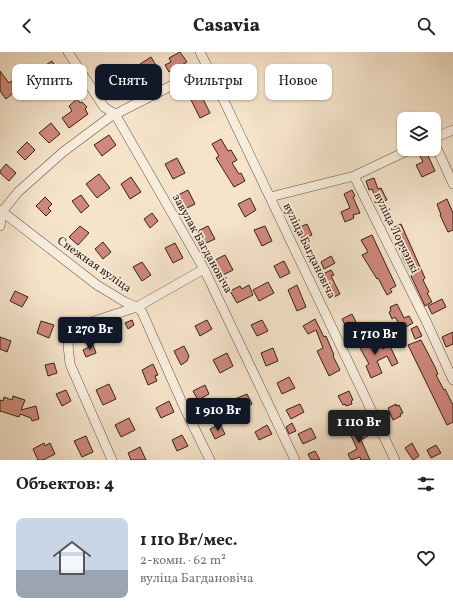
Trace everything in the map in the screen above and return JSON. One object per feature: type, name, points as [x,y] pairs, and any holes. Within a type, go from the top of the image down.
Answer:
[{"type":"street","name":"завулак Багдановіча","points":[[68,52],[104,107],[115,114],[204,269],[295,460]]},
{"type":"street","name":"вуліца Багдановіча","points":[[200,52],[206,64]]},
{"type":"street","points":[[0,226],[1,211],[18,192],[63,152],[115,114],[170,86]]},
{"type":"street","name":"вуліца Багдановіча","points":[[224,100],[395,460]]},
{"type":"street","points":[[441,135],[453,130]]},
{"type":"street","points":[[270,197],[354,176],[397,156]]},
{"type":"street","points":[[440,156],[453,184]]},
{"type":"street","name":"вуліца Лорчэнкі","points":[[354,176],[427,322],[453,380]]},
{"type":"street","name":"Снежная вуліца","points":[[1,211],[97,285],[136,307],[142,312],[184,407],[210,460]]},
{"type":"street","points":[[110,459],[70,364],[68,345],[73,333],[82,325],[136,307],[204,269]]},
{"type":"building","points":[[180,52],[187,62],[183,64],[170,64],[169,72],[165,65],[171,62],[169,58]]},
{"type":"building","points":[[151,57],[155,64],[140,64]]},
{"type":"building","points":[[0,71],[9,83],[11,81],[12,82],[12,94],[6,99],[0,91]]},
{"type":"building","points":[[78,100],[87,107],[85,109],[88,114],[69,128],[62,118],[72,111],[69,106]]},
{"type":"building","points":[[191,100],[204,100],[210,113],[200,118]]},
{"type":"building","points":[[51,123],[60,134],[49,143],[39,133]]},
{"type":"building","points":[[109,135],[116,145],[102,156],[94,145]]},
{"type":"building","points":[[221,139],[228,151],[231,150],[237,160],[232,163],[239,174],[241,173],[245,181],[234,187],[216,158],[219,156],[212,144]]},
{"type":"building","points":[[27,142],[35,150],[25,160],[17,152]]},
{"type":"building","points":[[420,156],[428,156],[435,171],[422,177],[416,165],[423,162]]},
{"type":"building","points":[[177,158],[185,173],[173,179],[165,164]]},
{"type":"building","points":[[6,164],[16,173],[9,181],[0,173]]},
{"type":"building","points":[[99,174],[110,188],[97,198],[86,184]]},
{"type":"building","points":[[131,177],[141,192],[130,199],[121,184]]},
{"type":"building","points":[[374,178],[378,189],[381,188],[387,200],[378,204],[372,189],[369,190],[366,181]]},
{"type":"building","points":[[188,190],[195,204],[183,210],[176,196]]},
{"type":"building","points":[[352,190],[355,196],[353,197],[360,213],[353,215],[354,218],[345,222],[341,212],[350,208],[344,194]]},
{"type":"building","points":[[81,195],[89,206],[81,213],[72,201]]},
{"type":"building","points":[[45,197],[52,204],[48,208],[51,211],[46,216],[36,206]]},
{"type":"building","points":[[250,198],[256,210],[245,217],[238,204]]},
{"type":"building","points":[[447,199],[453,213],[453,230],[448,232],[440,215],[437,204]]},
{"type":"building","points":[[152,213],[158,221],[150,228],[144,219]]},
{"type":"building","points":[[307,224],[312,235],[302,239],[297,228]]},
{"type":"building","points":[[401,224],[425,278],[423,280],[429,292],[427,293],[432,302],[425,306],[395,237],[394,238],[390,229]]},
{"type":"building","points":[[80,226],[89,233],[78,245],[69,237]]},
{"type":"building","points":[[208,226],[215,239],[204,244],[198,231]]},
{"type":"building","points":[[265,226],[272,241],[262,246],[254,230]]},
{"type":"building","points":[[372,235],[396,286],[390,289],[392,292],[387,295],[378,278],[377,279],[362,255],[368,252],[361,240]]},
{"type":"building","points":[[103,242],[111,252],[103,259],[95,249]]},
{"type":"building","points":[[175,243],[183,258],[173,263],[165,248]]},
{"type":"building","points":[[225,255],[233,270],[223,275],[215,260]]},
{"type":"building","points":[[331,256],[335,263],[324,269],[321,262]]},
{"type":"building","points":[[284,261],[290,273],[280,278],[274,266]]},
{"type":"building","points":[[142,262],[151,275],[142,281],[133,267]]},
{"type":"building","points":[[331,270],[334,275],[331,276],[340,294],[332,298],[319,276]]},
{"type":"building","points":[[268,282],[274,293],[259,301],[253,290]]},
{"type":"building","points":[[249,285],[253,295],[237,303],[230,291],[240,286],[242,289]]},
{"type":"building","points":[[297,285],[306,307],[297,311],[288,290]]},
{"type":"building","points":[[15,291],[28,297],[22,307],[10,301]]},
{"type":"building","points":[[442,299],[446,307],[432,314],[428,306]]},
{"type":"building","points":[[397,304],[404,318],[409,316],[413,323],[402,329],[395,317],[392,319],[389,312],[391,311],[390,307]]},
{"type":"building","points":[[352,314],[356,322],[346,327],[342,319]]},
{"type":"building","points":[[315,319],[324,337],[326,336],[340,370],[329,376],[317,351],[323,348],[316,330],[308,334],[303,326]]},
{"type":"building","points":[[132,320],[134,325],[128,329],[125,323]]},
{"type":"building","points":[[207,320],[212,329],[200,336],[195,326]]},
{"type":"building","points":[[262,320],[268,331],[257,336],[251,325]]},
{"type":"building","points":[[41,321],[54,325],[49,338],[37,333]]},
{"type":"building","points":[[417,326],[422,336],[415,339],[411,329]]},
{"type":"building","points":[[112,329],[116,338],[107,342],[103,334]]},
{"type":"building","points":[[453,332],[453,344],[446,347],[442,337]]},
{"type":"building","points":[[362,335],[368,347],[378,341],[382,349],[390,346],[398,363],[392,366],[387,356],[377,361],[382,373],[371,378],[366,366],[369,364],[355,339]]},
{"type":"building","points":[[0,337],[11,341],[7,352],[0,349]]},
{"type":"building","points":[[421,340],[438,374],[436,375],[453,405],[453,422],[447,425],[408,345]]},
{"type":"building","points":[[93,345],[96,353],[86,357],[83,350]]},
{"type":"building","points":[[184,346],[189,356],[187,361],[181,365],[174,351]]},
{"type":"building","points":[[273,348],[278,361],[266,366],[261,353]]},
{"type":"building","points":[[227,353],[233,366],[220,373],[213,360]]},
{"type":"building","points":[[54,363],[57,373],[48,376],[45,365]]},
{"type":"building","points":[[153,364],[158,375],[155,376],[157,381],[148,385],[142,370]]},
{"type":"building","points":[[289,377],[295,388],[282,394],[277,383]]},
{"type":"building","points":[[109,384],[116,399],[103,405],[96,390]]},
{"type":"building","points":[[205,385],[209,394],[198,400],[193,391]]},
{"type":"building","points":[[66,390],[71,401],[62,406],[56,394]]},
{"type":"building","points":[[349,391],[353,400],[351,401],[352,404],[346,406],[345,404],[343,405],[338,396]]},
{"type":"building","points":[[247,394],[252,404],[240,410],[235,399]]},
{"type":"building","points":[[13,396],[25,400],[21,410],[36,406],[39,419],[32,421],[31,418],[20,414],[19,417],[0,411],[0,400],[3,401],[4,397],[12,400]]},
{"type":"building","points":[[169,401],[174,412],[161,418],[156,408]]},
{"type":"building","points":[[300,404],[304,412],[291,419],[286,410]]},
{"type":"building","points":[[396,404],[396,406],[399,405],[403,413],[400,414],[401,416],[393,420],[388,408]]},
{"type":"building","points":[[129,418],[135,430],[121,437],[115,425]]},
{"type":"building","points":[[292,423],[296,431],[289,434],[286,427]]},
{"type":"building","points":[[220,424],[225,434],[215,439],[210,429]]},
{"type":"building","points":[[267,425],[272,434],[259,440],[255,432]]},
{"type":"building","points":[[362,425],[368,436],[361,440],[370,460],[361,460],[360,457],[351,460],[348,454],[357,449],[349,431]]},
{"type":"building","points":[[311,428],[316,438],[303,444],[298,434]]},
{"type":"building","points":[[182,435],[188,446],[177,451],[172,440]]},
{"type":"building","points":[[86,436],[93,452],[82,457],[74,441]]},
{"type":"building","points":[[44,443],[45,446],[50,443],[55,454],[43,460],[38,460],[33,449]]},
{"type":"building","points":[[412,443],[419,456],[413,460],[405,448]]},
{"type":"building","points":[[436,445],[441,453],[431,458],[427,450]]},
{"type":"building","points":[[140,447],[146,460],[131,460],[128,453]]},
{"type":"building","points":[[315,451],[320,460],[311,460],[308,454]]}]
